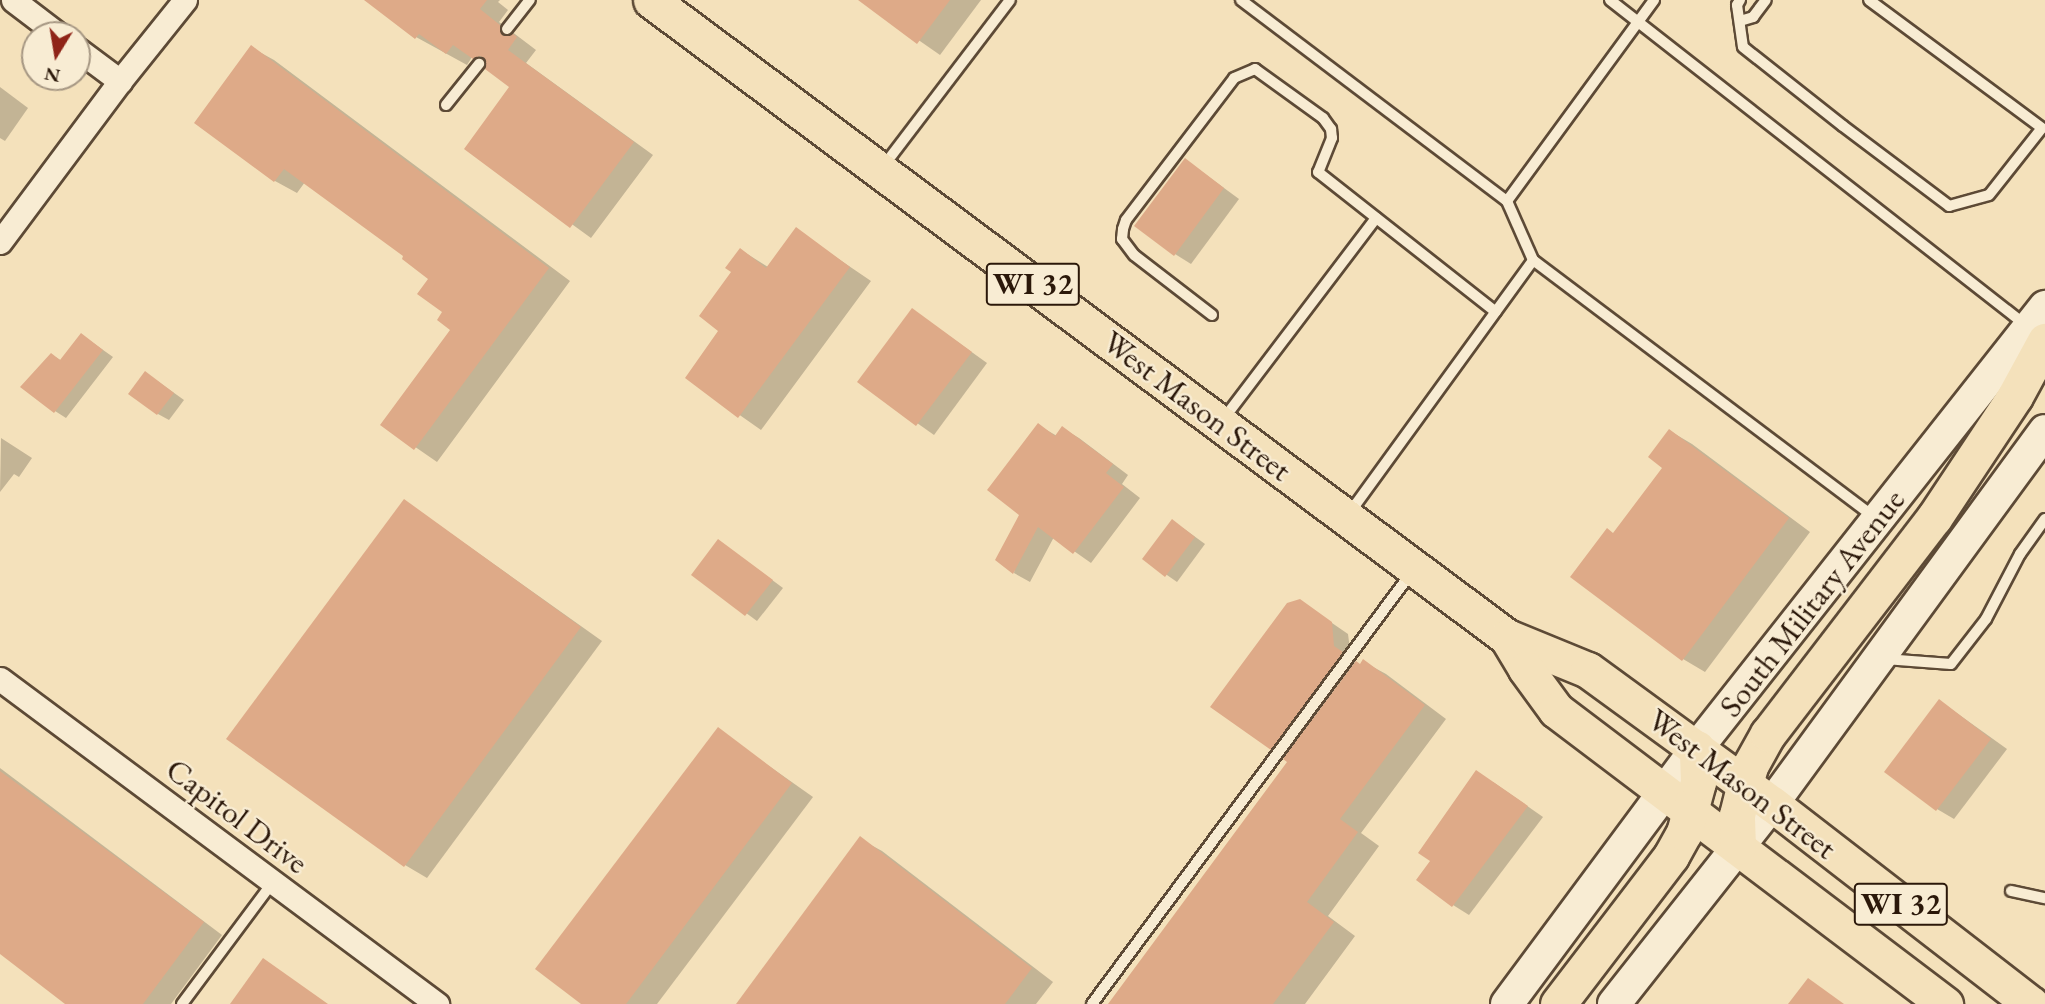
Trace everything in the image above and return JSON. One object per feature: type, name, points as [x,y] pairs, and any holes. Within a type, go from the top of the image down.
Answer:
[{"type":"main road","name":"West Mason Street","points":[[651,0],[1507,637],[1588,670],[1697,748],[2031,1004]]},
{"type":"main road","name":"South Military Avenue","points":[[1697,748],[1877,520],[2040,325]]},
{"type":"main road","points":[[1758,794],[1750,766],[1768,734],[1934,517],[2015,396],[2040,325]]},
{"type":"main road","points":[[1614,1004],[1738,847],[1737,815],[1879,658],[2045,431]]},
{"type":"main road","name":"West Mason Street","points":[[1507,637],[1556,710],[1945,1004]]},
{"type":"main road","points":[[1507,1004],[1678,802],[1698,782],[1697,748]]},
{"type":"main road","points":[[1558,1004],[1671,856],[1684,833],[1678,802]]},
{"type":"street","points":[[13,0],[41,21]]},
{"type":"street","points":[[0,242],[120,81],[185,0]]},
{"type":"street","points":[[91,59],[120,81]]},
{"type":"street","name":"Capitol Drive","points":[[0,679],[437,1004]]},
{"type":"lane","points":[[507,29],[530,0]]},
{"type":"lane","points":[[880,170],[1010,0]]},
{"type":"lane","points":[[1241,0],[1507,201],[1533,260],[1877,520]]},
{"type":"lane","points":[[1610,0],[2040,325]]},
{"type":"lane","points":[[1507,201],[1654,0]]},
{"type":"lane","points":[[1740,0],[1737,5],[1742,47],[1949,205],[1989,195],[2042,128],[1869,0]]},
{"type":"lane","points":[[1740,21],[1753,17],[1766,0]]},
{"type":"lane","points":[[446,105],[479,64]]},
{"type":"lane","points":[[1212,314],[1133,255],[1122,239],[1123,229],[1126,220],[1234,78],[1243,71],[1255,69],[1323,118],[1332,138],[1318,172],[1496,312]]},
{"type":"lane","points":[[1220,423],[1376,218]]},
{"type":"lane","points":[[1346,517],[1533,260]]},
{"type":"lane","points":[[1879,658],[1951,664],[1986,619],[2020,554],[2045,519]]},
{"type":"lane","points":[[1092,1004],[1414,568]]},
{"type":"lane","points":[[182,1004],[273,882]]},
{"type":"lane","points":[[2011,891],[2045,898]]},
{"type":"building","points":[[364,0],[487,0],[480,9],[500,25],[503,36],[513,34],[517,37],[508,50],[634,142],[570,228],[464,149],[509,87],[485,69],[484,58],[480,56],[473,59],[453,45],[446,54],[419,34],[415,39]]},
{"type":"building","points":[[858,0],[950,0],[917,44]]},
{"type":"building","points":[[251,45],[549,268],[414,450],[380,425],[450,330],[437,320],[442,312],[417,294],[428,279],[402,259],[403,256],[284,169],[274,182],[194,123]]},
{"type":"building","points":[[1185,158],[1224,188],[1174,256],[1134,226]]},
{"type":"building","points":[[796,227],[850,267],[738,418],[685,378],[718,331],[699,316],[731,272],[725,268],[740,248],[766,268]]},
{"type":"building","points":[[912,308],[972,352],[916,426],[857,382]]},
{"type":"building","points":[[81,333],[103,350],[54,413],[20,387],[51,353],[60,360]]},
{"type":"building","points":[[145,371],[174,393],[157,415],[128,394]]},
{"type":"building","points":[[1038,423],[1055,436],[1062,426],[1113,464],[1106,473],[1124,487],[1073,554],[1038,527],[1013,574],[995,560],[1019,515],[987,490]]},
{"type":"building","points":[[1669,429],[1789,518],[1682,661],[1570,577],[1607,528],[1613,533],[1662,468],[1648,457]]},
{"type":"building","points":[[404,499],[581,627],[404,867],[226,739]]},
{"type":"building","points":[[1172,519],[1195,537],[1165,577],[1142,559]]},
{"type":"building","points":[[718,539],[773,580],[745,616],[691,575]]},
{"type":"building","points":[[1300,599],[1332,622],[1334,646],[1343,652],[1271,750],[1210,707],[1287,603]]},
{"type":"building","points":[[1363,659],[1425,705],[1340,819],[1358,832],[1307,902],[1334,922],[1273,1004],[1108,1004],[1287,762],[1283,759],[1356,661],[1360,664]]},
{"type":"building","points":[[1939,699],[1991,739],[1936,811],[1884,772]]},
{"type":"building","points":[[718,727],[792,783],[626,1004],[581,1004],[535,969]]},
{"type":"building","points":[[1476,770],[1528,806],[1452,907],[1416,880],[1430,861],[1418,853]]},
{"type":"building","points":[[0,771],[204,922],[143,1004],[65,1004],[0,954]]},
{"type":"building","points":[[860,836],[1032,968],[1005,1004],[736,1004]]},
{"type":"building","points":[[263,958],[328,1004],[230,1004]]},
{"type":"building","points":[[1808,978],[1844,1004],[1788,1004]]}]
